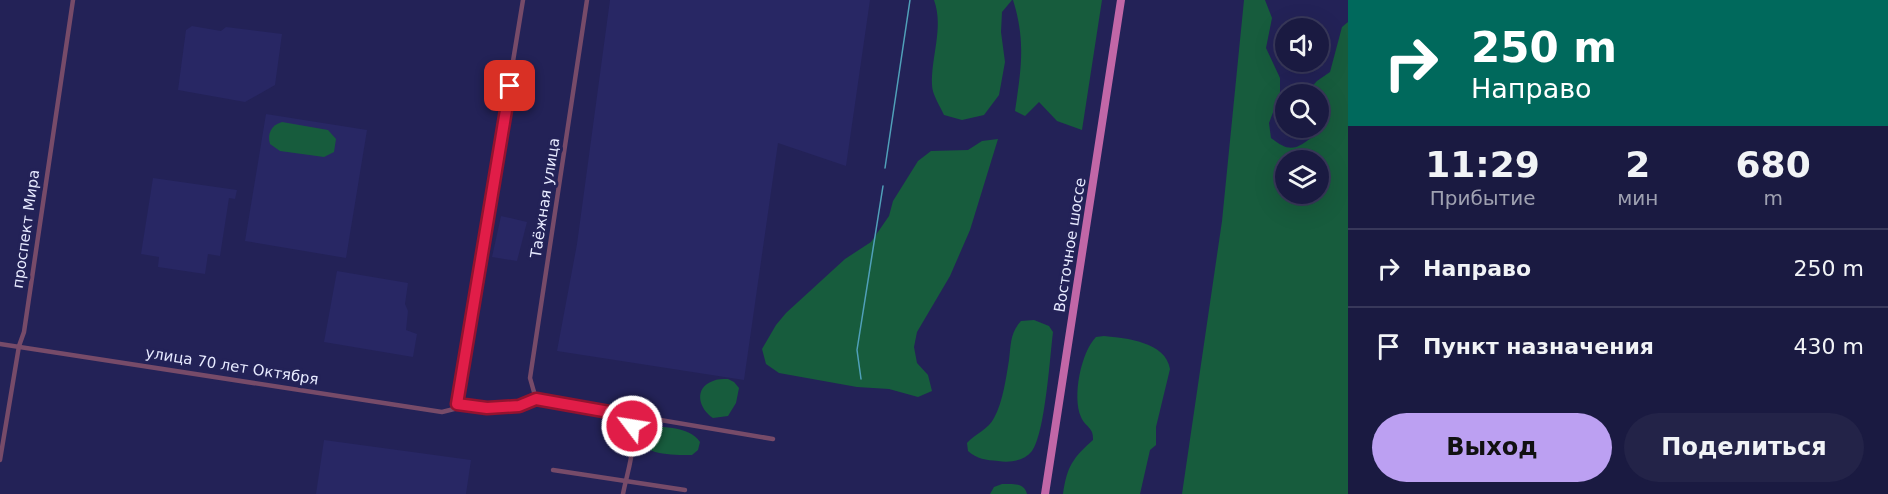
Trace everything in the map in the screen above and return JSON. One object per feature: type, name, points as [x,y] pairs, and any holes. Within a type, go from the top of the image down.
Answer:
[{"type":"main road","name":"Восточное шоссе","points":[[1045,494],[1121,0]]},
{"type":"street","name":"проспект Мира","points":[[0,460],[19,346],[24,332],[73,0]]},
{"type":"street","points":[[523,0],[457,404],[487,408],[519,406],[536,399],[772,439]]},
{"type":"street","name":"Таёжная улица","points":[[536,399],[530,378],[587,0]]},
{"type":"street","name":"улица 70 лет Октября","points":[[0,344],[442,412],[454,409],[457,404]]},
{"type":"street","points":[[623,494],[633,448],[632,426],[626,415]]},
{"type":"street","points":[[553,470],[685,490]]},
{"type":"shaded area","points":[[610,0],[870,0],[846,166],[778,143],[744,380],[557,351],[577,244]]},
{"type":"shaded area","points":[[192,26],[221,31],[226,27],[282,34],[275,85],[245,102],[178,90],[186,30]]},
{"type":"shaded area","points":[[266,114],[367,130],[346,258],[245,241]]},
{"type":"shaded area","points":[[153,178],[237,190],[235,199],[229,198],[220,256],[208,254],[205,274],[158,267],[159,257],[141,254]]},
{"type":"shaded area","points":[[501,216],[527,222],[517,261],[492,257]]},
{"type":"shaded area","points":[[337,271],[408,283],[405,304],[408,311],[406,330],[417,334],[413,357],[324,342]]},
{"type":"shaded area","points":[[324,440],[471,460],[466,494],[316,494]]},
{"type":"green space","points":[[934,0],[1012,0],[1002,12],[1001,32],[1005,62],[999,95],[984,115],[962,120],[944,115],[935,96],[932,89],[932,74],[938,21]]},
{"type":"green space","points":[[1013,0],[1102,0],[1082,130],[1057,121],[1039,102],[1025,116],[1015,111],[1021,42]]},
{"type":"green space","points":[[1244,0],[1265,0],[1272,18],[1266,48],[1275,72],[1280,78],[1280,84],[1275,84],[1275,107],[1269,123],[1271,138],[1287,147],[1295,147],[1311,138],[1329,138],[1329,84],[1314,84],[1330,72],[1342,27],[1348,22],[1348,494],[1182,494],[1222,221]]},
{"type":"green space","points":[[282,122],[328,130],[336,139],[334,152],[324,157],[280,151],[270,144],[269,137],[271,130]]},
{"type":"green space","points":[[998,139],[970,230],[950,276],[917,332],[914,347],[917,363],[928,375],[932,391],[918,397],[889,389],[857,387],[779,373],[766,364],[762,349],[776,325],[845,259],[871,242],[889,216],[893,201],[918,161],[931,151],[968,150],[982,141]]},
{"type":"green space","points":[[1034,320],[1049,326],[1053,332],[1044,412],[1037,442],[1029,454],[1016,461],[986,460],[971,454],[967,443],[992,422],[1000,405],[1015,330],[1021,321]]},
{"type":"green space","points":[[1104,336],[1144,343],[1153,347],[1167,360],[1170,369],[1156,427],[1156,445],[1150,450],[1140,494],[1063,494],[1072,463],[1093,440],[1092,432],[1081,417],[1078,408],[1078,387],[1086,353],[1096,337]]},
{"type":"green space","points":[[728,379],[739,388],[736,403],[728,416],[713,418],[704,409],[700,399],[701,393],[707,384],[716,380]]},
{"type":"green space","points":[[640,426],[673,428],[689,432],[700,442],[698,450],[692,455],[684,455],[649,450],[637,439],[634,431]]},
{"type":"green space","points":[[1002,484],[1023,487],[1027,494],[990,494],[994,487]]},
{"type":"waterway","points":[[885,168],[910,0]]},
{"type":"waterway","points":[[861,379],[857,350],[883,186]]},
{"type":"route","points":[[510,86],[457,404],[487,408],[519,406],[536,399],[626,415],[632,426]]}]
